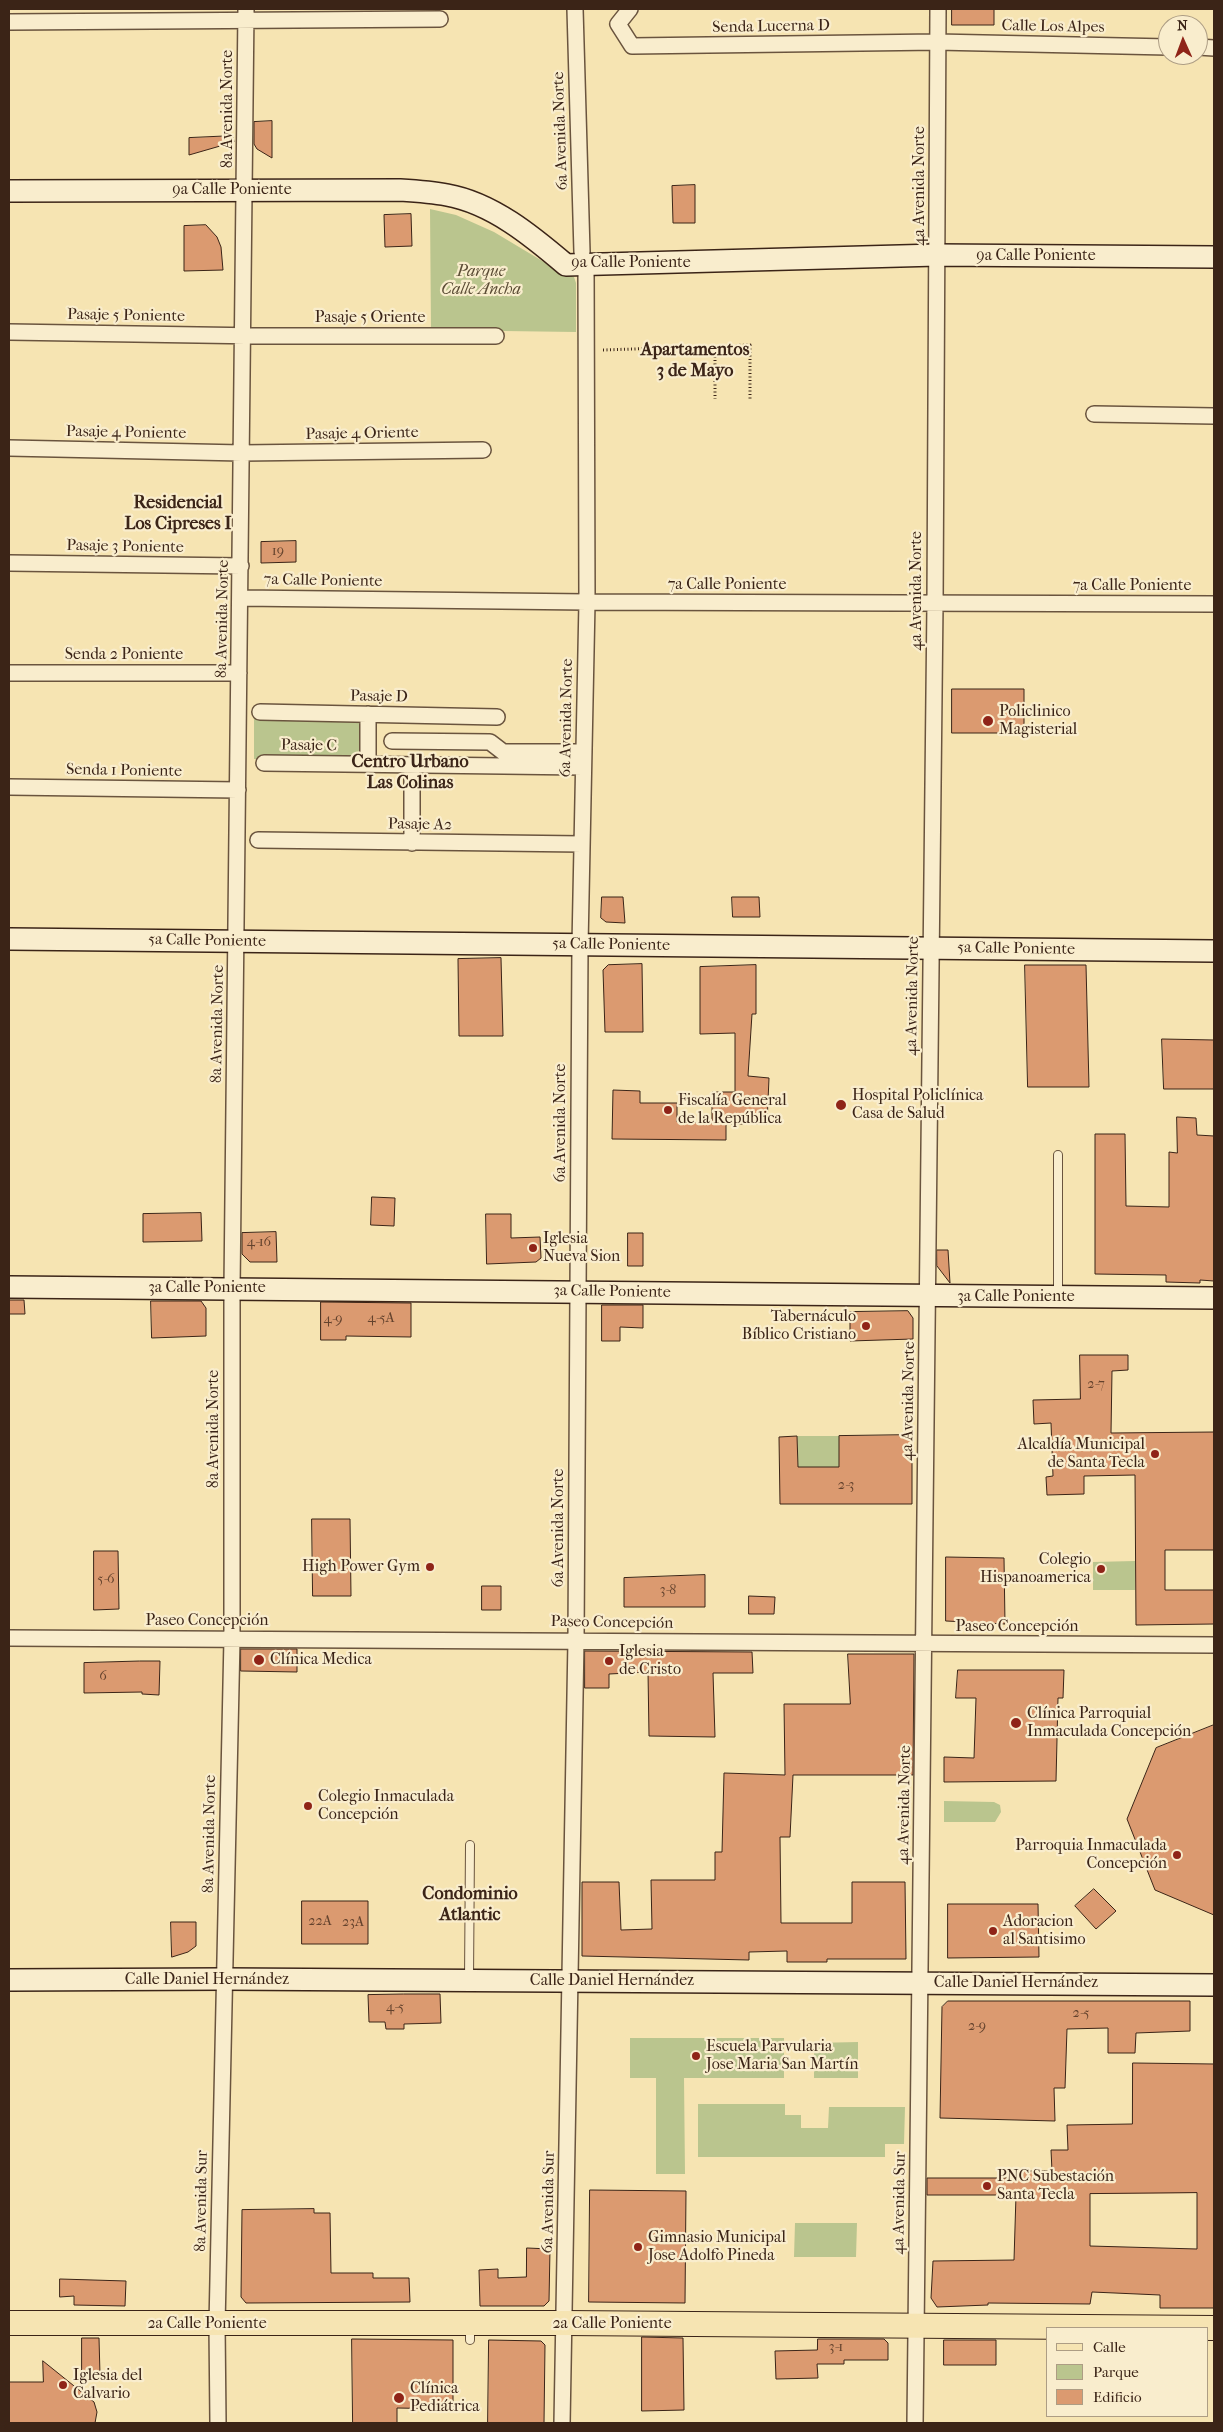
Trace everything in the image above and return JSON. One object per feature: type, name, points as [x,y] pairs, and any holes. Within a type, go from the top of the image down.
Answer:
[{"type":"main road","name":"9a Calle Poniente","points":[[9,191],[400,190],[448,195],[474,204],[530,235],[566,265],[584,259],[937,255],[1214,257]]},
{"type":"main road","name":"5a Calle Poniente","points":[[9,939],[1214,951]]},
{"type":"main road","name":"3a Calle Poniente","points":[[9,1287],[928,1297],[1214,1298]]},
{"type":"main road","name":"Calle Daniel Hernández","points":[[9,1980],[224,1979],[1214,1985]]},
{"type":"main road","name":"2a Calle Poniente","points":[[9,2323],[217,2324],[470,2332],[564,2323],[1065,2327]]},
{"type":"street","name":"6a Avenida Norte","points":[[571,1981],[576,1640],[580,945],[587,602],[584,259],[575,9]]},
{"type":"street","name":"Senda Lucerna D","points":[[630,9],[618,24],[632,46],[938,42]]},
{"type":"street","name":"4a Avenida Norte","points":[[920,1983],[935,603],[938,9]]},
{"type":"street","points":[[9,22],[246,15],[440,19]]},
{"type":"street","name":"8a Avenida Norte","points":[[224,1979],[232,1639],[232,1288],[246,190],[246,15]]},
{"type":"street","name":"Calle Los Alpes","points":[[938,42],[1158,47]]},
{"type":"street","name":"Pasaje 5 Poniente","points":[[9,332],[244,335]]},
{"type":"street","name":"Pasaje 5 Oriente","points":[[244,335],[496,336]]},
{"type":"street","points":[[1094,414],[1214,416]]},
{"type":"street","name":"Pasaje 4 Poniente","points":[[9,448],[242,453]]},
{"type":"street","name":"Pasaje 4 Oriente","points":[[242,453],[483,450]]},
{"type":"street","name":"Pasaje 3 Poniente","points":[[9,563],[241,566]]},
{"type":"street","name":"7a Calle Poniente","points":[[240,598],[587,602],[1214,604]]},
{"type":"street","name":"Senda 2 Poniente","points":[[9,673],[240,673]]},
{"type":"street","name":"Pasaje D","points":[[260,712],[497,717]]},
{"type":"street","points":[[368,714],[368,764]]},
{"type":"street","points":[[392,741],[490,742],[503,752],[583,760]]},
{"type":"street","name":"Pasaje C","points":[[264,763],[412,766],[583,760]]},
{"type":"street","points":[[412,766],[412,843]]},
{"type":"street","name":"Senda 1 Poniente","points":[[9,787],[238,790]]},
{"type":"street","name":"Pasaje A2","points":[[258,840],[582,844]]},
{"type":"street","name":"Paseo Concepción","points":[[9,1638],[576,1640],[924,1645],[1214,1645]]},
{"type":"street","name":"8a Avenida Sur","points":[[218,2423],[217,2324],[224,1979]]},
{"type":"street","name":"6a Avenida Sur","points":[[562,2423],[571,1981]]},
{"type":"street","name":"4a Avenida Sur","points":[[915,2423],[920,1983]]},
{"type":"lane","points":[[1058,1155],[1058,1297]]},
{"type":"lane","points":[[469,1981],[470,1845]]},
{"type":"path","points":[[585,350],[750,345],[750,399]]},
{"type":"path","points":[[715,346],[715,399]]},
{"type":"green space","name":"Parque Calle Ancha","points":[[430,209],[456,215],[494,232],[559,271],[574,277],[576,283],[576,332],[431,330]]},
{"type":"green space","points":[[254,717],[361,718],[361,761],[254,759]]},
{"type":"green space","points":[[797,1436],[839,1436],[839,1467],[798,1467]]},
{"type":"green space","points":[[1135,1561],[1135,1590],[1093,1590],[1093,1562]]},
{"type":"green space","points":[[944,1801],[994,1802],[1000,1805],[1001,1812],[995,1822],[944,1822]]},
{"type":"green space","points":[[630,2038],[784,2038],[784,2078],[684,2078],[685,2174],[656,2174],[656,2078],[630,2078]]},
{"type":"green space","points":[[858,2042],[858,2078],[814,2078],[814,2043]]},
{"type":"green space","points":[[698,2104],[785,2104],[785,2115],[801,2115],[801,2128],[828,2128],[829,2107],[905,2107],[904,2144],[885,2144],[885,2157],[698,2157]]},
{"type":"green space","points":[[795,2223],[857,2223],[856,2257],[794,2257]]},
{"type":"building","points":[[952,9],[994,9],[994,25],[952,25]]},
{"type":"building","points":[[272,121],[272,158],[257,149],[254,144],[254,122]]},
{"type":"building","points":[[233,136],[234,142],[189,155],[189,138]]},
{"type":"building","points":[[695,185],[695,223],[673,223],[672,186]]},
{"type":"building","points":[[411,214],[412,246],[385,247],[384,215]]},
{"type":"building","points":[[206,225],[217,237],[221,247],[223,270],[184,271],[184,226]]},
{"type":"building","points":[[296,541],[296,562],[261,563],[261,542]]},
{"type":"building","name":"Policlinico Magisterial","points":[[952,689],[1024,689],[1024,733],[952,733]]},
{"type":"building","points":[[602,897],[623,897],[625,923],[606,922],[601,918]]},
{"type":"building","points":[[732,897],[759,897],[760,917],[733,917]]},
{"type":"building","points":[[501,958],[503,1036],[459,1036],[458,959]]},
{"type":"building","points":[[642,964],[643,1032],[605,1032],[603,970],[608,965]]},
{"type":"building","points":[[756,965],[756,1014],[752,1014],[748,1076],[769,1078],[767,1124],[726,1124],[726,1140],[612,1139],[613,1090],[640,1091],[640,1103],[677,1103],[677,1122],[712,1123],[712,1092],[735,1092],[735,1033],[700,1034],[700,967]]},
{"type":"building","points":[[1025,965],[1086,965],[1089,1087],[1028,1087]]},
{"type":"building","points":[[1162,1039],[1214,1040],[1214,1089],[1164,1089]]},
{"type":"building","points":[[1177,1117],[1196,1118],[1197,1135],[1214,1136],[1214,1281],[1200,1280],[1200,1283],[1166,1282],[1166,1275],[1095,1274],[1095,1134],[1125,1134],[1126,1206],[1169,1207],[1169,1152],[1177,1153]]},
{"type":"building","points":[[372,1197],[395,1198],[394,1226],[371,1225]]},
{"type":"building","points":[[201,1213],[202,1241],[143,1242],[143,1214]]},
{"type":"building","points":[[486,1214],[511,1214],[511,1238],[540,1237],[541,1258],[536,1262],[487,1264]]},
{"type":"building","points":[[276,1232],[277,1262],[250,1262],[242,1254],[242,1233]]},
{"type":"building","points":[[628,1233],[643,1233],[643,1266],[628,1266]]},
{"type":"building","points":[[937,1250],[948,1250],[950,1283],[937,1266]]},
{"type":"building","points":[[9,1300],[24,1300],[25,1314],[9,1314]]},
{"type":"building","points":[[151,1301],[201,1301],[206,1308],[206,1336],[152,1338]]},
{"type":"building","points":[[321,1302],[411,1303],[411,1337],[346,1336],[346,1340],[321,1340]]},
{"type":"building","points":[[602,1305],[643,1305],[643,1328],[620,1327],[620,1341],[602,1341]]},
{"type":"building","points":[[908,1311],[913,1318],[913,1339],[850,1341],[850,1312]]},
{"type":"building","points":[[1080,1355],[1128,1355],[1128,1370],[1112,1371],[1111,1433],[1214,1432],[1214,1550],[1165,1550],[1165,1590],[1214,1590],[1214,1624],[1136,1625],[1135,1475],[1084,1476],[1084,1494],[1047,1495],[1046,1477],[1053,1476],[1051,1423],[1034,1424],[1033,1400],[1080,1399]]},
{"type":"building","points":[[912,1435],[912,1504],[780,1504],[779,1437],[797,1436],[798,1467],[839,1467],[839,1436]]},
{"type":"building","points":[[312,1519],[350,1519],[351,1596],[313,1596]]},
{"type":"building","points":[[94,1551],[118,1551],[119,1609],[94,1610]]},
{"type":"building","points":[[946,1557],[1004,1558],[1005,1624],[946,1621]]},
{"type":"building","points":[[705,1575],[705,1607],[624,1607],[624,1578]]},
{"type":"building","points":[[482,1586],[501,1586],[501,1610],[482,1610]]},
{"type":"building","points":[[749,1596],[775,1597],[774,1614],[749,1614]]},
{"type":"building","name":"Clínica Medica","points":[[241,1649],[297,1649],[297,1672],[241,1671]]},
{"type":"building","points":[[585,1651],[752,1652],[753,1673],[713,1673],[715,1737],[649,1736],[648,1672],[609,1674],[609,1688],[585,1688]]},
{"type":"building","points":[[848,1654],[914,1654],[913,1775],[793,1775],[790,1837],[780,1837],[781,1923],[852,1923],[852,1882],[905,1882],[906,1959],[827,1959],[827,1962],[787,1962],[787,1951],[749,1952],[749,1960],[582,1956],[582,1882],[619,1882],[621,1930],[652,1929],[651,1880],[715,1880],[715,1852],[722,1852],[724,1773],[785,1775],[784,1704],[850,1704]]},
{"type":"building","points":[[160,1661],[159,1695],[142,1694],[142,1692],[84,1693],[84,1663]]},
{"type":"building","name":"Clínica Parroquial Inmaculada Concepción","points":[[958,1670],[1064,1670],[1063,1698],[1058,1698],[1056,1781],[944,1782],[944,1757],[974,1758],[976,1698],[956,1698]]},
{"type":"building","name":"Parroquia Inmaculada Concepción","points":[[1214,1725],[1214,1915],[1155,1890],[1127,1819],[1156,1748]]},
{"type":"building","points":[[1094,1889],[1116,1911],[1096,1929],[1075,1906]]},
{"type":"building","points":[[302,1901],[368,1901],[368,1944],[302,1944]]},
{"type":"building","name":"Adoracion al Santisimo","points":[[948,1904],[1038,1904],[1039,1957],[948,1958]]},
{"type":"building","points":[[171,1922],[196,1922],[196,1946],[188,1952],[172,1957]]},
{"type":"building","points":[[440,1994],[441,2023],[404,2024],[404,2029],[386,2029],[385,2022],[369,2022],[368,1995]]},
{"type":"building","points":[[948,2001],[1190,2001],[1190,2031],[1136,2033],[1135,2053],[1108,2053],[1108,2028],[1067,2029],[1065,2088],[1054,2088],[1055,2121],[940,2118],[942,2007]]},
{"type":"building","points":[[1133,2063],[1214,2064],[1214,2308],[1160,2308],[1160,2295],[1092,2292],[1090,2304],[988,2303],[988,2305],[937,2307],[931,2298],[933,2261],[1014,2260],[1016,2195],[927,2195],[927,2178],[1017,2178],[1017,2171],[1052,2171],[1051,2150],[1068,2150],[1067,2125],[1132,2124]],"holes":[[[1197,2193],[1197,2249],[1090,2246],[1090,2194]]]},
{"type":"building","name":"Gimnasio Municipal Jose Adolfo Pineda","points":[[590,2190],[686,2191],[685,2303],[589,2302]]},
{"type":"building","points":[[314,2209],[314,2213],[330,2213],[331,2273],[373,2273],[373,2278],[409,2278],[410,2302],[246,2303],[241,2297],[242,2210]]},
{"type":"building","points":[[527,2248],[550,2249],[549,2301],[544,2306],[480,2306],[479,2270],[498,2269],[498,2278],[526,2277]]},
{"type":"building","points":[[60,2279],[126,2281],[125,2306],[74,2305],[74,2296],[60,2297]]},
{"type":"building","points":[[642,2337],[683,2338],[684,2410],[642,2411]]},
{"type":"building","points":[[82,2338],[99,2338],[100,2375],[82,2375]]},
{"type":"building","points":[[352,2339],[453,2340],[453,2409],[397,2408],[397,2423],[353,2423]]},
{"type":"building","points":[[818,2339],[884,2339],[888,2343],[888,2360],[844,2360],[844,2364],[817,2364],[818,2378],[776,2379],[775,2351],[817,2350]]},
{"type":"building","points":[[489,2340],[541,2341],[545,2345],[544,2423],[488,2423]]},
{"type":"building","points":[[944,2340],[996,2340],[996,2365],[944,2365]]},
{"type":"building","points":[[43,2361],[94,2402],[97,2412],[95,2423],[9,2423],[9,2382],[43,2382]]},
{"type":"place","name":"Policlinico Magisterial","points":[[988,721]]},
{"type":"place","name":"Hospital Policlínica Casa de Salud","points":[[841,1105]]},
{"type":"place","name":"Fiscalía General de la República","points":[[668,1110]]},
{"type":"place","name":"Iglesia Nueva Sion","points":[[533,1248]]},
{"type":"place","name":"Tabernáculo Bíblico Cristiano","points":[[866,1326]]},
{"type":"place","name":"Alcaldía Municipal de Santa Tecla","points":[[1155,1454]]},
{"type":"place","name":"High Power Gym","points":[[430,1567]]},
{"type":"place","name":"Colegio Hispanoamerica","points":[[1101,1569]]},
{"type":"place","name":"Clínica Medica","points":[[259,1660]]},
{"type":"place","name":"Iglesia de Cristo","points":[[609,1661]]},
{"type":"place","name":"Clínica Parroquial Inmaculada Concepción","points":[[1016,1723]]},
{"type":"place","name":"Colegio Inmaculada Concepción","points":[[308,1806]]},
{"type":"place","name":"Parroquia Inmaculada Concepción","points":[[1177,1855]]},
{"type":"place","name":"Adoracion al Santisimo","points":[[993,1931]]},
{"type":"place","name":"Escuela Parvularia Jose Maria San Martín","points":[[696,2056]]},
{"type":"place","name":"PNC Subestación Santa Tecla","points":[[987,2186]]},
{"type":"place","name":"Gimnasio Municipal Jose Adolfo Pineda","points":[[638,2247]]},
{"type":"place","name":"Iglesia del Calvario","points":[[63,2385]]},
{"type":"place","name":"Clínica Pediátrica","points":[[399,2398]]},
{"type":"district","name":"Apartamentos 3 de Mayo","points":[[695,361]]},
{"type":"district","name":"Residencial Los Cipreses I","points":[[178,514]]},
{"type":"district","name":"Centro Urbano Las Colinas","points":[[410,773]]},
{"type":"district","name":"Condominio Atlantic","points":[[470,1905]]}]
